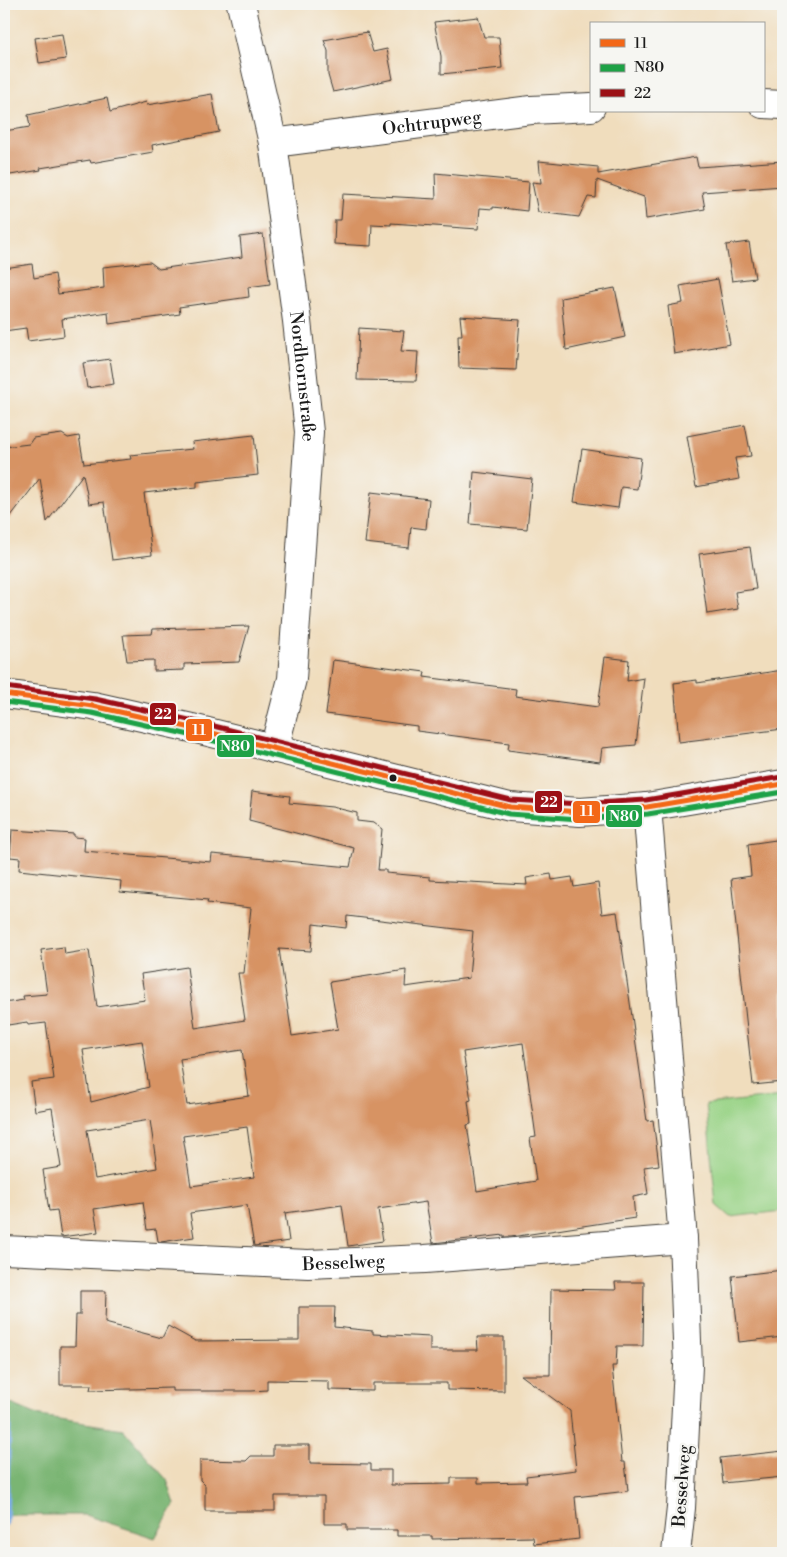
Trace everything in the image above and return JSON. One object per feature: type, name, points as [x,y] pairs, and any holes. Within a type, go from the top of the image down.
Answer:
[{"type":"street","name":"Nordhornstraße","points":[[241,4],[272,143],[297,321],[309,432],[292,679],[274,750]]},
{"type":"street","points":[[764,104],[783,105]]},
{"type":"street","name":"Ochtrupweg","points":[[272,143],[531,110],[590,108]]},
{"type":"street","points":[[4,694],[93,706],[510,807],[580,812],[646,808],[783,784]]},
{"type":"street","name":"Besselweg","points":[[646,808],[683,1239],[688,1366],[685,1450],[676,1553]]},
{"type":"street","name":"Besselweg","points":[[4,1250],[308,1264],[425,1259],[683,1239]]},
{"type":"green space","points":[[783,1096],[783,1211],[730,1217],[716,1205],[706,1104]]},
{"type":"green space","points":[[4,1401],[40,1416],[123,1429],[167,1480],[175,1504],[155,1538],[85,1515],[4,1515]]},
{"type":"building","points":[[478,17],[484,37],[499,37],[502,68],[441,74],[441,56],[434,22]]},
{"type":"building","points":[[367,32],[373,52],[387,49],[393,79],[333,92],[328,75],[328,51],[324,40]]},
{"type":"building","points":[[62,34],[66,59],[39,63],[35,38]]},
{"type":"building","points":[[212,94],[219,132],[152,145],[153,152],[91,163],[90,160],[40,168],[41,170],[4,176],[4,131],[30,127],[28,115],[107,98],[110,112],[146,102],[147,105]]},
{"type":"building","points":[[696,157],[698,167],[783,161],[783,186],[702,192],[705,209],[646,219],[644,197],[597,180],[596,198],[588,197],[579,217],[538,212],[532,182],[541,183],[539,161],[598,167],[598,174]]},
{"type":"building","points":[[435,173],[529,182],[527,211],[493,207],[493,209],[480,208],[478,229],[391,223],[391,225],[372,224],[371,246],[334,244],[335,220],[341,220],[343,194],[436,199]]},
{"type":"building","points":[[263,234],[270,284],[248,287],[249,297],[179,307],[180,314],[109,324],[108,312],[62,319],[64,336],[28,341],[26,328],[4,331],[4,268],[32,264],[34,278],[55,274],[58,294],[104,288],[103,267],[150,262],[159,269],[242,257],[240,237]]},
{"type":"building","points":[[749,242],[755,278],[732,281],[726,245]]},
{"type":"building","points":[[718,279],[730,344],[674,354],[668,306],[683,303],[680,286]]},
{"type":"building","points":[[615,288],[625,337],[566,350],[561,298]]},
{"type":"building","points":[[460,316],[520,320],[516,370],[459,368],[458,335],[462,335]]},
{"type":"building","points":[[359,328],[404,331],[401,351],[418,352],[416,381],[357,380]]},
{"type":"building","points":[[110,359],[114,384],[87,388],[83,363]]},
{"type":"building","points":[[745,425],[751,456],[735,458],[739,479],[696,487],[687,436]]},
{"type":"building","points":[[62,434],[68,438],[79,436],[84,464],[131,459],[130,455],[193,449],[192,442],[254,435],[258,475],[197,482],[197,487],[144,493],[152,555],[112,560],[104,502],[89,504],[83,474],[47,522],[40,478],[4,525],[4,447],[29,444],[33,438]]},
{"type":"building","points":[[582,449],[641,458],[637,489],[621,487],[618,508],[574,502]]},
{"type":"building","points":[[474,472],[532,479],[527,529],[470,524]]},
{"type":"building","points":[[371,492],[429,499],[426,529],[411,527],[409,548],[365,543]]},
{"type":"building","points":[[750,547],[756,589],[735,592],[738,609],[707,614],[699,554]]},
{"type":"building","points":[[249,626],[239,662],[184,664],[184,670],[154,671],[154,660],[127,661],[123,635],[152,634],[153,629]]},
{"type":"building","points":[[605,657],[629,660],[627,681],[644,678],[636,745],[602,748],[600,762],[508,750],[509,743],[417,731],[417,726],[326,714],[333,660],[425,672],[424,677],[516,689],[515,696],[598,707]]},
{"type":"building","points":[[783,670],[783,729],[679,742],[674,683],[697,680],[697,683]]},
{"type":"building","points":[[252,791],[290,796],[289,803],[332,807],[357,813],[357,821],[374,823],[382,829],[378,870],[386,870],[386,873],[430,877],[430,880],[527,885],[526,878],[551,874],[552,880],[572,877],[574,887],[598,883],[602,914],[617,912],[647,1121],[653,1120],[659,1165],[644,1167],[648,1194],[633,1197],[635,1218],[511,1237],[504,1237],[504,1235],[433,1243],[426,1202],[378,1209],[383,1241],[348,1246],[342,1205],[285,1213],[289,1241],[254,1246],[247,1205],[190,1213],[194,1237],[161,1242],[158,1241],[156,1229],[147,1230],[143,1202],[94,1209],[98,1232],[61,1237],[57,1210],[49,1211],[43,1170],[61,1167],[52,1108],[35,1111],[31,1082],[54,1079],[46,1023],[28,1025],[27,1022],[8,1025],[4,1003],[24,1000],[23,996],[47,994],[41,950],[64,947],[65,954],[89,950],[97,1007],[145,1000],[141,974],[187,967],[195,1028],[245,1020],[238,973],[244,973],[251,908],[207,903],[208,900],[120,892],[121,881],[19,870],[20,858],[10,857],[12,830],[74,834],[74,837],[85,838],[84,851],[211,862],[212,854],[350,867],[354,848],[249,821]],"holes":[[[347,916],[473,931],[469,978],[405,987],[406,970],[330,982],[338,1029],[292,1036],[279,949],[311,951],[313,924],[346,928]],[[142,1041],[149,1087],[91,1102],[83,1050]],[[523,1043],[536,1137],[530,1138],[536,1181],[477,1191],[467,1125],[471,1124],[468,1101],[471,1100],[463,1052]],[[242,1050],[249,1096],[187,1105],[180,1059]],[[150,1120],[157,1168],[95,1179],[87,1130]],[[247,1127],[254,1177],[191,1186],[183,1136]]]},
{"type":"building","points":[[783,839],[783,1082],[753,1085],[731,879],[751,876],[748,844]]},
{"type":"building","points":[[783,1270],[783,1337],[739,1342],[732,1276]]},
{"type":"building","points":[[615,1282],[644,1282],[643,1346],[617,1346],[616,1366],[612,1366],[622,1462],[625,1462],[628,1491],[575,1497],[579,1539],[534,1544],[533,1537],[432,1539],[432,1536],[397,1536],[397,1530],[347,1530],[347,1524],[324,1524],[324,1496],[275,1496],[275,1511],[205,1511],[205,1485],[200,1480],[200,1460],[246,1461],[251,1456],[273,1456],[273,1445],[310,1445],[310,1463],[371,1464],[371,1470],[391,1470],[391,1485],[451,1484],[451,1478],[478,1478],[478,1483],[527,1482],[526,1476],[576,1470],[570,1411],[521,1375],[550,1375],[551,1289],[616,1290]]},
{"type":"building","points":[[80,1291],[106,1291],[105,1323],[162,1338],[168,1326],[195,1341],[299,1340],[299,1307],[335,1307],[334,1327],[373,1331],[373,1334],[430,1337],[430,1350],[478,1350],[477,1337],[504,1337],[504,1391],[447,1390],[447,1383],[373,1383],[373,1391],[329,1390],[329,1381],[267,1380],[267,1390],[252,1391],[172,1391],[172,1388],[90,1390],[91,1385],[60,1385],[60,1346],[75,1346],[76,1315],[80,1315]]},
{"type":"building","points":[[783,1451],[783,1477],[723,1483],[720,1458]]},
{"type":"waterway","points":[[4,1420],[7,1423],[4,1522]]},
{"type":"transit line","name":"22","points":[[5,687],[95,699],[198,722],[511,800],[580,804],[646,800],[782,777]]},
{"type":"transit line","name":"11","points":[[4,694],[93,706],[196,729],[510,807],[580,812],[647,807],[783,784]]},
{"type":"transit line","name":"N80","points":[[4,702],[92,713],[194,736],[509,814],[579,819],[648,814],[783,792]]}]
